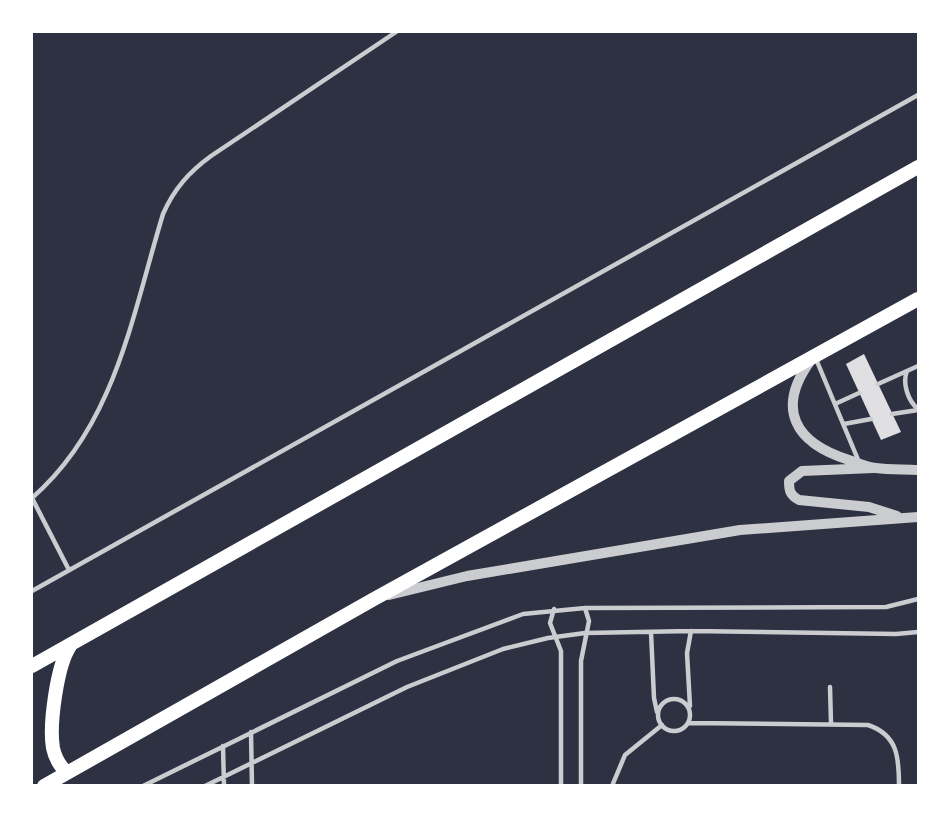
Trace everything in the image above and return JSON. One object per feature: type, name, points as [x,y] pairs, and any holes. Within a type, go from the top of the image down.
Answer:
[{"type":"main road","points":[[32,666],[918,167]]},
{"type":"main road","points":[[44,786],[374,599],[918,299]]},
{"type":"main road","points":[[67,773],[57,760],[52,745],[58,672],[71,644]]},
{"type":"street","points":[[813,358],[794,389],[794,416],[798,428],[808,440],[821,449],[874,468]]},
{"type":"street","points":[[901,517],[869,507],[799,500],[793,497],[789,489],[789,481],[794,474],[802,471],[874,468],[918,470]]},
{"type":"street","points":[[374,599],[466,576],[696,536],[783,525],[918,517]]},
{"type":"lane","points":[[69,570],[32,498],[75,453],[103,405],[163,214],[178,186],[211,156],[396,32]]},
{"type":"lane","points":[[32,591],[918,94]]},
{"type":"lane","points":[[813,358],[836,404],[860,464]]},
{"type":"lane","points":[[878,384],[918,366]]},
{"type":"lane","points":[[892,414],[918,410],[911,401],[905,385],[907,371]]},
{"type":"lane","points":[[836,404],[859,393]]},
{"type":"lane","points":[[844,424],[871,419]]},
{"type":"lane","points":[[142,786],[397,661],[498,622],[554,609],[886,607],[918,599]]},
{"type":"lane","points":[[581,786],[581,661],[589,621],[585,608]]},
{"type":"lane","points":[[554,609],[550,623],[561,651],[561,786]]},
{"type":"lane","points":[[651,632],[654,698],[662,725],[673,731],[685,728],[689,723],[687,652],[691,631]]},
{"type":"lane","points":[[205,786],[407,687],[503,650],[556,637],[585,633],[691,631],[896,634],[918,632]]},
{"type":"lane","points":[[830,687],[831,723]]},
{"type":"lane","points":[[658,714],[660,707],[669,699],[681,700],[690,708]]},
{"type":"lane","points":[[689,723],[868,724],[886,734],[898,755],[899,786]]},
{"type":"lane","points":[[612,786],[625,755],[662,725]]},
{"type":"lane","points":[[251,732],[252,786]]},
{"type":"lane","points":[[223,746],[224,786]]},
{"type":"building","points":[[864,354],[901,432],[881,440],[846,364]]}]
